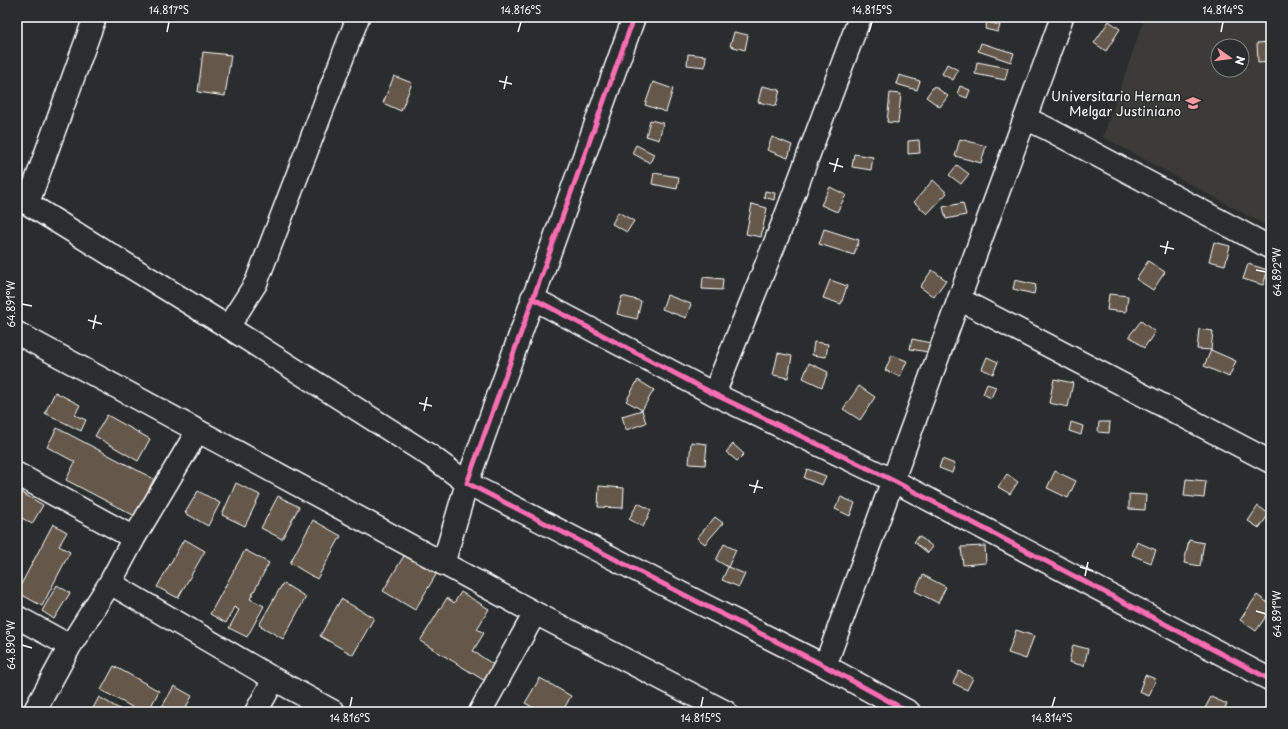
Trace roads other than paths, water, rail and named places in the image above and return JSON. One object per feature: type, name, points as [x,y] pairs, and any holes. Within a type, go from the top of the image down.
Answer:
[{"type":"street","points":[[96,17],[22,200],[228,327],[432,457],[467,483],[825,666],[909,712]]},
{"type":"street","points":[[228,327],[256,283],[358,17]]},
{"type":"street","points":[[443,564],[467,483],[532,298],[634,17]]},
{"type":"street","points":[[714,394],[785,218],[860,17]]},
{"type":"street","points":[[825,666],[1062,17]]},
{"type":"street","points":[[1025,118],[1271,248]]},
{"type":"street","points":[[532,298],[714,394],[892,480],[1271,680]]},
{"type":"street","points":[[959,299],[1271,462]]},
{"type":"street","points":[[17,334],[443,564],[726,712]]},
{"type":"street","points":[[34,712],[70,646],[110,583],[134,538],[197,432]]},
{"type":"street","points":[[17,474],[134,538]]},
{"type":"street","points":[[110,583],[274,679],[334,712]]},
{"type":"street","points":[[480,712],[535,613]]},
{"type":"street","points":[[17,617],[70,646]]},
{"type":"street","points":[[256,712],[274,679]]},
{"type":"place","name":"Universitario Hernan Melgar Justiniano","points":[[1193,103]]}]
